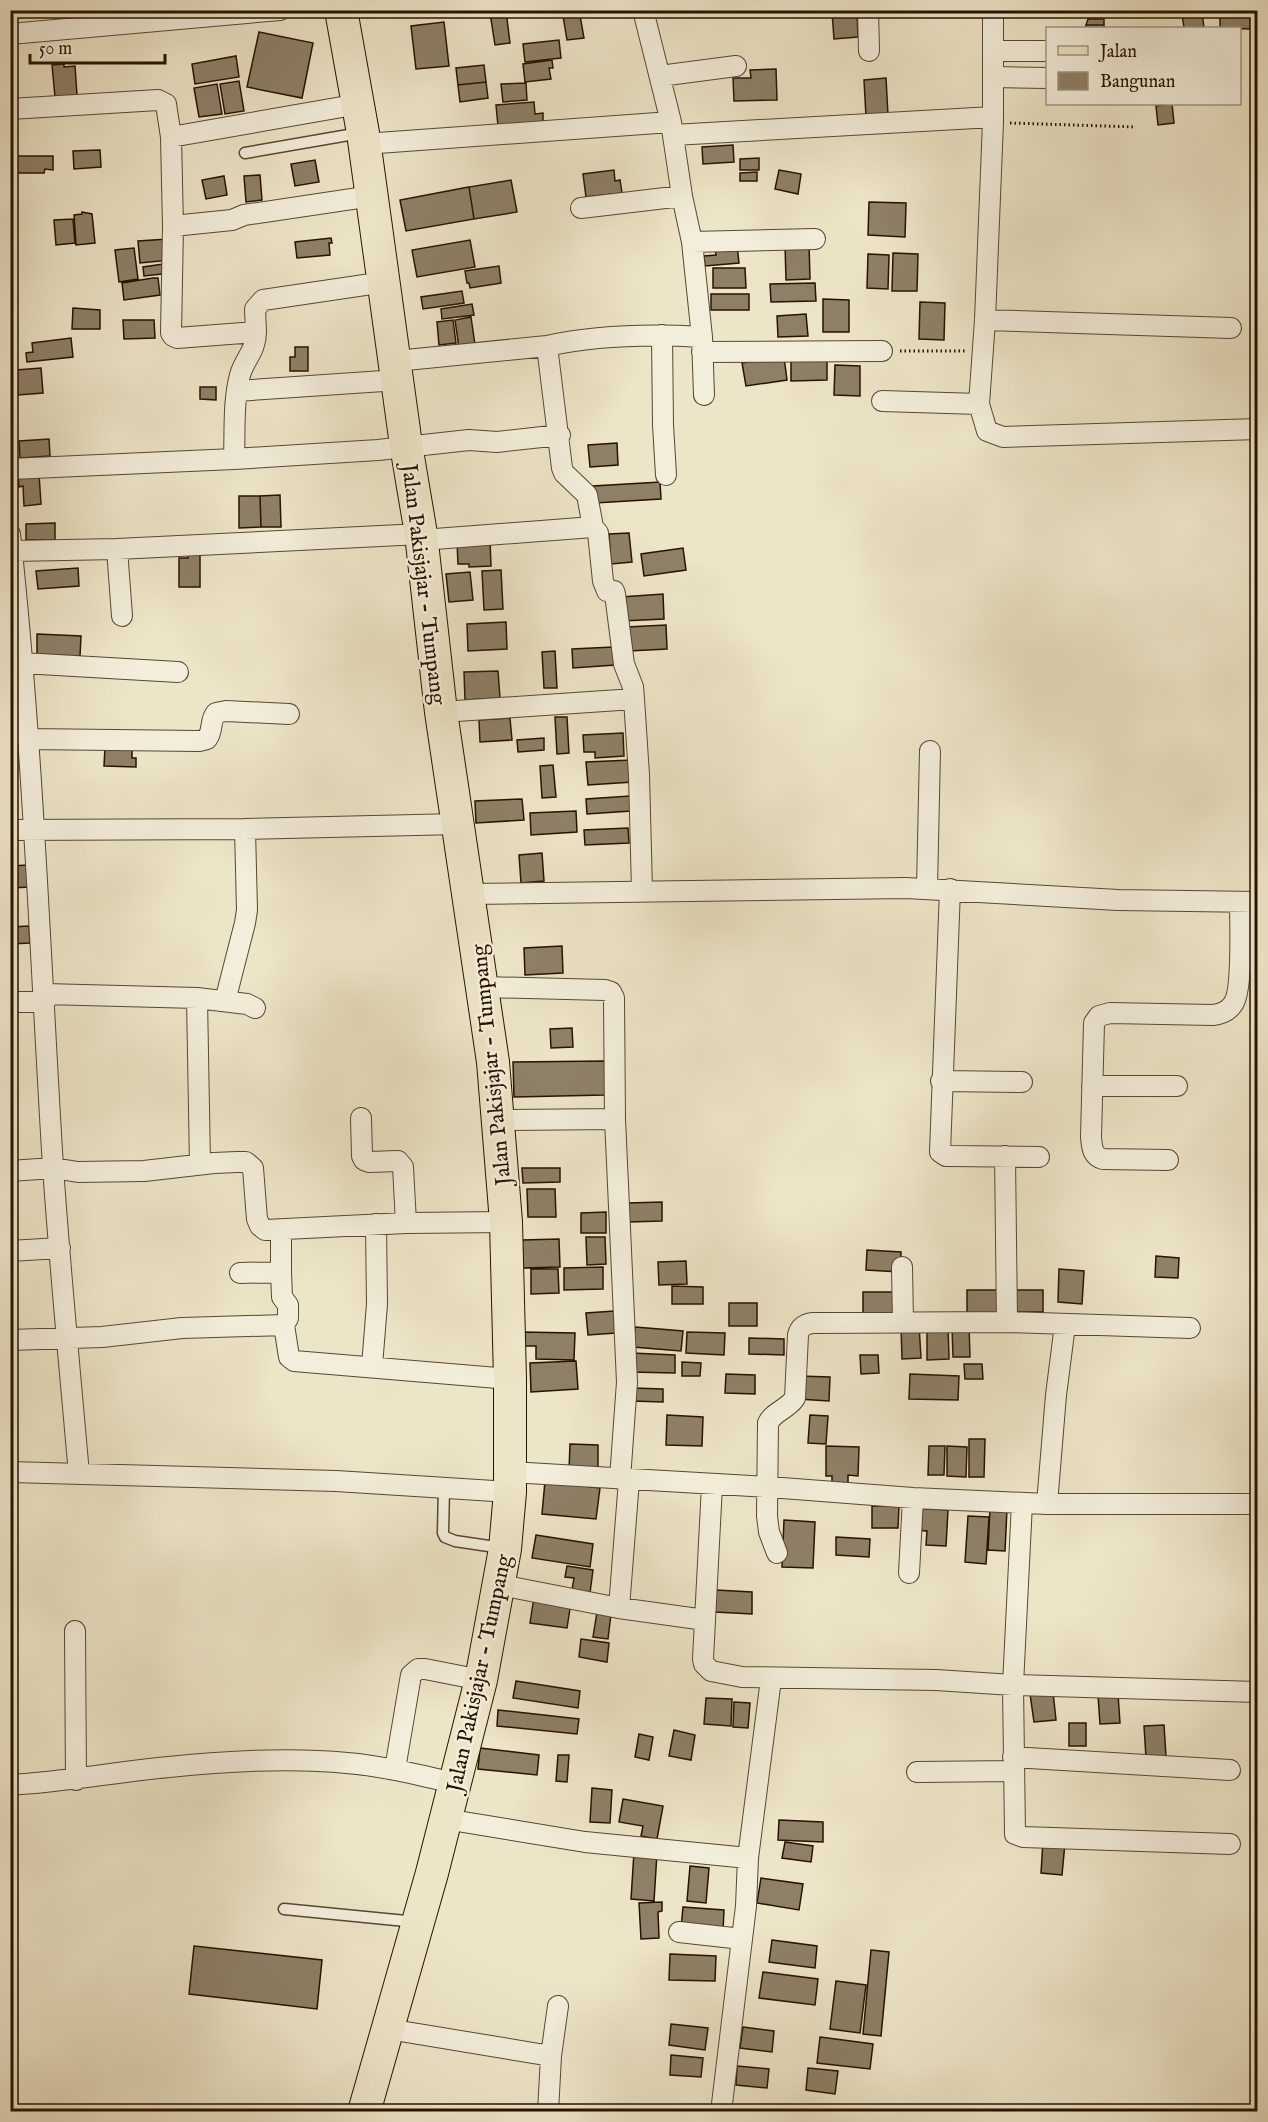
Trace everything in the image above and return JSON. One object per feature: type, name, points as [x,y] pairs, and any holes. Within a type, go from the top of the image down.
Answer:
[{"type":"main road","name":"Jalan Pakisjajar - Tumpang","points":[[341,10],[362,127],[385,282],[406,445],[421,537],[441,712],[493,1062],[506,1222],[510,1379],[510,1482],[500,1585],[481,1680],[432,1874],[364,2112]]},
{"type":"street","points":[[10,34],[280,10]]},
{"type":"street","points":[[643,10],[672,128],[682,196],[692,242],[702,344],[704,395]]},
{"type":"street","points":[[868,10],[869,51]]},
{"type":"street","points":[[993,10],[993,119],[985,320],[979,404],[987,431],[1003,436],[1257,429]]},
{"type":"street","points":[[994,51],[1046,51]]},
{"type":"street","points":[[660,76],[736,66]]},
{"type":"street","points":[[994,77],[1046,78]]},
{"type":"street","points":[[10,109],[158,100],[166,104],[171,137],[172,336],[196,337],[256,332]]},
{"type":"street","points":[[171,137],[362,127],[672,128],[993,119]]},
{"type":"street","points":[[173,226],[232,220],[244,215],[372,196]]},
{"type":"street","points":[[581,208],[682,196]]},
{"type":"street","points":[[692,242],[815,239]]},
{"type":"street","points":[[234,459],[237,391],[240,374],[256,344],[255,309],[263,300],[385,282]]},
{"type":"street","points":[[985,320],[1231,328]]},
{"type":"street","points":[[237,391],[397,371],[571,341],[663,335],[702,344],[882,351]]},
{"type":"street","points":[[663,335],[663,425],[666,475]]},
{"type":"street","points":[[547,346],[564,473],[585,490],[587,495],[593,527],[598,533],[605,588],[607,591],[614,591],[615,594],[624,664],[633,687],[639,775],[642,890]]},
{"type":"street","points":[[882,401],[979,404]]},
{"type":"street","points":[[10,469],[234,459],[378,450],[406,445],[469,440],[497,442],[560,435]]},
{"type":"street","points":[[79,1474],[53,1168],[45,998],[27,739],[17,662],[11,542],[117,549],[421,537],[593,527]]},
{"type":"street","points":[[117,549],[122,616]]},
{"type":"street","points":[[17,662],[178,672]]},
{"type":"street","points":[[441,712],[634,699]]},
{"type":"street","points":[[27,739],[198,741],[207,739],[212,732],[212,718],[216,712],[289,714]]},
{"type":"street","points":[[927,888],[930,751]]},
{"type":"street","points":[[10,830],[245,829],[459,824]]},
{"type":"street","points":[[225,1001],[247,910],[245,829]]},
{"type":"street","points":[[469,894],[927,888],[1118,900],[1249,902],[1238,988],[1233,1005],[1227,1011],[1213,1015],[1117,1012],[1096,1018],[1090,1137],[1092,1151],[1103,1159],[1168,1160]]},
{"type":"street","points":[[950,889],[941,1081],[939,1147],[941,1154],[1038,1157]]},
{"type":"street","points":[[483,987],[605,990],[611,992],[615,1005],[615,1119],[627,1382],[619,1608]]},
{"type":"street","points":[[10,1002],[45,998],[197,998],[247,1004],[255,1008]]},
{"type":"street","points":[[197,998],[200,1164]]},
{"type":"street","points":[[941,1081],[1022,1082]]},
{"type":"street","points":[[1092,1086],[1178,1086]]},
{"type":"street","points":[[361,1118],[364,1160],[369,1162],[398,1161],[403,1167],[406,1223]]},
{"type":"street","points":[[497,1120],[615,1119]]},
{"type":"street","points":[[1005,1156],[1007,1322]]},
{"type":"street","points":[[10,1171],[53,1168],[78,1172],[144,1171],[200,1164],[237,1162],[251,1164],[257,1219],[265,1230],[406,1223],[506,1222]]},
{"type":"street","points":[[372,1366],[377,1304],[376,1224]]},
{"type":"street","points":[[281,1230],[282,1297],[288,1305],[288,1318],[284,1325],[289,1357],[294,1361],[510,1379]]},
{"type":"street","points":[[10,1251],[60,1248]]},
{"type":"street","points":[[902,1267],[903,1322]]},
{"type":"street","points":[[240,1273],[281,1272]]},
{"type":"street","points":[[777,1553],[768,1524],[768,1423],[772,1416],[790,1405],[795,1398],[800,1329],[808,1323],[1007,1322],[1190,1328]]},
{"type":"street","points":[[1047,1504],[1056,1395],[1065,1324]]},
{"type":"street","points":[[10,1340],[102,1337],[182,1328],[284,1325]]},
{"type":"street","points":[[10,1472],[324,1481],[444,1487],[510,1482],[625,1480],[1047,1504],[1257,1504]]},
{"type":"street","points":[[712,1485],[703,1659],[706,1668],[719,1673],[771,1679],[936,1680],[1013,1685],[1257,1692]]},
{"type":"street","points":[[909,1573],[913,1498]]},
{"type":"street","points":[[1022,1503],[1013,1685],[1016,1834],[1023,1837],[1230,1845]]},
{"type":"street","points":[[500,1585],[619,1608],[705,1620]]},
{"type":"street","points":[[75,1631],[76,1780]]},
{"type":"street","points":[[395,1769],[404,1706],[414,1671],[425,1669],[481,1680]]},
{"type":"street","points":[[720,2112],[746,1906],[748,1858],[771,1679]]},
{"type":"street","points":[[10,1785],[76,1780],[152,1768],[238,1761],[329,1762],[395,1769],[454,1783]]},
{"type":"street","points":[[917,1772],[1013,1764],[1230,1770]]},
{"type":"street","points":[[445,1819],[585,1842],[748,1858]]},
{"type":"street","points":[[679,1932],[742,1939]]},
{"type":"street","points":[[548,2112],[551,2056],[558,2006]]},
{"type":"street","points":[[388,2029],[551,2056]]},
{"type":"lane","points":[[245,153],[362,127]]},
{"type":"lane","points":[[444,1487],[443,1533],[445,1537],[454,1541],[505,1549]]},
{"type":"lane","points":[[284,1910],[417,1922]]},
{"type":"path","points":[[993,119],[1136,127]]},
{"type":"path","points":[[882,351],[982,351]]},
{"type":"building","points":[[562,10],[579,10],[584,38],[567,40]]},
{"type":"building","points":[[1234,10],[1250,10],[1250,29],[1220,27],[1220,13],[1234,13]]},
{"type":"building","points":[[506,11],[510,43],[495,45],[490,13]]},
{"type":"building","points":[[857,11],[858,37],[834,39],[832,12]]},
{"type":"building","points":[[1202,12],[1204,27],[1184,27],[1182,14]]},
{"type":"building","points":[[1088,19],[1104,19],[1104,25],[1086,25]]},
{"type":"building","points":[[444,22],[449,66],[416,69],[411,26]]},
{"type":"building","points":[[1086,25],[1104,25],[1104,27],[1086,27]]},
{"type":"building","points":[[259,32],[313,43],[302,98],[247,87]]},
{"type":"building","points":[[559,40],[561,58],[525,62],[523,44]]},
{"type":"building","points":[[236,56],[239,77],[195,84],[192,64]]},
{"type":"building","points":[[552,60],[553,68],[549,68],[551,79],[525,82],[523,64]]},
{"type":"building","points":[[64,64],[64,67],[75,66],[77,95],[55,97],[52,65]]},
{"type":"building","points":[[484,65],[486,82],[458,85],[456,68]]},
{"type":"building","points":[[776,69],[777,100],[734,101],[733,78],[751,78],[750,70]]},
{"type":"building","points":[[886,78],[888,115],[866,117],[864,80]]},
{"type":"building","points":[[239,81],[244,111],[225,114],[220,84]]},
{"type":"building","points":[[486,82],[488,98],[460,102],[458,85]]},
{"type":"building","points":[[526,83],[527,100],[503,102],[501,84]]},
{"type":"building","points":[[217,84],[222,114],[199,117],[194,88]]},
{"type":"building","points":[[534,102],[535,114],[543,113],[543,122],[498,126],[496,105]]},
{"type":"building","points":[[1172,105],[1174,123],[1158,125],[1156,106]]},
{"type":"building","points":[[733,145],[734,162],[703,164],[702,147]]},
{"type":"building","points":[[100,150],[101,167],[74,169],[73,151]]},
{"type":"building","points":[[10,156],[53,156],[53,170],[45,169],[44,173],[10,173]]},
{"type":"building","points":[[759,158],[759,170],[740,170],[740,159]]},
{"type":"building","points":[[315,160],[319,182],[295,186],[291,164]]},
{"type":"building","points":[[614,170],[615,181],[620,180],[622,193],[586,197],[583,174]]},
{"type":"building","points":[[779,170],[801,174],[798,194],[775,189]]},
{"type":"building","points":[[757,172],[757,181],[740,181],[740,173]]},
{"type":"building","points":[[260,175],[262,200],[246,202],[244,176]]},
{"type":"building","points":[[224,176],[227,195],[206,199],[202,180]]},
{"type":"building","points":[[511,180],[517,212],[474,219],[469,187]]},
{"type":"building","points":[[469,187],[474,219],[406,231],[400,200]]},
{"type":"building","points":[[869,202],[906,203],[905,237],[868,235]]},
{"type":"building","points":[[82,212],[92,214],[95,243],[76,245],[74,215],[82,214]]},
{"type":"building","points":[[73,219],[75,243],[56,245],[54,220]]},
{"type":"building","points":[[331,238],[330,255],[297,258],[295,242]]},
{"type":"building","points":[[168,239],[170,260],[140,263],[138,241]]},
{"type":"building","points":[[470,240],[475,267],[417,277],[412,250]]},
{"type":"building","points":[[809,244],[810,279],[786,280],[785,245]]},
{"type":"building","points":[[737,245],[739,263],[705,266],[704,256],[716,255],[715,247]]},
{"type":"building","points":[[134,248],[138,279],[119,282],[115,250]]},
{"type":"building","points":[[893,253],[918,254],[917,291],[892,291]]},
{"type":"building","points":[[868,254],[889,255],[888,289],[867,288]]},
{"type":"building","points":[[170,263],[171,273],[144,276],[143,267]]},
{"type":"building","points":[[499,266],[501,283],[470,288],[465,271]]},
{"type":"building","points":[[713,268],[745,268],[746,288],[713,288]]},
{"type":"building","points":[[158,278],[160,295],[124,300],[122,283]]},
{"type":"building","points":[[815,283],[816,301],[771,302],[770,284]]},
{"type":"building","points":[[462,291],[464,303],[423,309],[421,297]]},
{"type":"building","points":[[711,294],[749,294],[749,310],[711,310]]},
{"type":"building","points":[[823,299],[849,300],[849,332],[823,332]]},
{"type":"building","points":[[920,302],[945,303],[944,340],[919,339]]},
{"type":"building","points":[[472,304],[474,315],[442,319],[441,309]]},
{"type":"building","points":[[73,308],[100,310],[100,329],[72,329]]},
{"type":"building","points":[[806,314],[808,336],[778,337],[777,316]]},
{"type":"building","points":[[471,317],[475,345],[459,348],[455,320]]},
{"type":"building","points":[[123,320],[154,320],[155,338],[124,339]]},
{"type":"building","points":[[453,320],[456,343],[439,345],[437,322]]},
{"type":"building","points":[[71,338],[73,357],[27,362],[26,353],[33,352],[32,343]]},
{"type":"building","points":[[295,347],[308,347],[308,371],[290,371],[290,357],[295,357]]},
{"type":"building","points":[[784,357],[787,380],[746,386],[742,363]]},
{"type":"building","points":[[827,358],[827,380],[791,381],[791,359]]},
{"type":"building","points":[[835,365],[860,366],[860,396],[834,395]]},
{"type":"building","points":[[41,368],[43,393],[18,395],[16,370]]},
{"type":"building","points":[[200,387],[216,387],[216,400],[200,399]]},
{"type":"building","points":[[49,439],[50,456],[20,458],[19,441]]},
{"type":"building","points":[[617,443],[618,465],[590,467],[588,445]]},
{"type":"building","points":[[39,474],[41,504],[24,506],[23,486],[19,487],[18,475]]},
{"type":"building","points":[[660,482],[661,499],[595,503],[593,486]]},
{"type":"building","points":[[280,495],[281,527],[261,527],[260,496]]},
{"type":"building","points":[[239,496],[260,496],[261,527],[239,528]]},
{"type":"building","points":[[55,523],[55,540],[26,540],[26,524]]},
{"type":"building","points":[[629,533],[632,562],[611,564],[609,534]]},
{"type":"building","points":[[490,540],[491,566],[469,567],[469,564],[458,564],[457,542]]},
{"type":"building","points":[[683,548],[686,570],[644,576],[641,554]]},
{"type":"building","points":[[188,555],[200,555],[200,587],[179,587],[179,558],[188,558]]},
{"type":"building","points":[[78,568],[79,586],[38,589],[36,571]]},
{"type":"building","points":[[501,570],[503,609],[484,610],[482,571]]},
{"type":"building","points":[[470,572],[473,600],[449,602],[446,574]]},
{"type":"building","points":[[663,594],[664,619],[622,621],[621,597]]},
{"type":"building","points":[[506,622],[507,649],[468,651],[467,624]]},
{"type":"building","points":[[666,625],[667,649],[629,651],[627,627]]},
{"type":"building","points":[[37,634],[81,636],[80,656],[37,655]]},
{"type":"building","points":[[613,647],[615,665],[573,668],[572,649]]},
{"type":"building","points":[[555,651],[557,688],[544,688],[542,652]]},
{"type":"building","points":[[498,671],[500,698],[465,700],[464,672]]},
{"type":"building","points":[[555,717],[567,717],[569,753],[557,754]]},
{"type":"building","points":[[510,718],[512,740],[480,742],[479,720]]},
{"type":"building","points":[[623,733],[624,756],[595,758],[595,752],[584,752],[583,735]]},
{"type":"building","points":[[544,738],[544,750],[518,752],[517,740]]},
{"type":"building","points":[[105,747],[132,747],[132,758],[136,758],[136,767],[104,766]]},
{"type":"building","points":[[632,760],[633,782],[588,785],[586,762]]},
{"type":"building","points":[[553,765],[556,797],[542,798],[540,766]]},
{"type":"building","points":[[630,796],[631,811],[587,814],[586,799]]},
{"type":"building","points":[[522,799],[524,820],[476,823],[475,801]]},
{"type":"building","points":[[576,811],[577,832],[531,835],[530,813]]},
{"type":"building","points":[[628,828],[629,843],[585,845],[584,830]]},
{"type":"building","points":[[542,853],[544,881],[521,883],[519,855]]},
{"type":"building","points":[[28,865],[30,887],[10,888],[10,866]]},
{"type":"building","points":[[29,926],[30,943],[10,944],[10,927]]},
{"type":"building","points":[[562,946],[563,973],[525,975],[524,948]]},
{"type":"building","points":[[572,1028],[573,1047],[551,1048],[550,1029]]},
{"type":"building","points":[[605,1061],[605,1095],[514,1097],[513,1062]]},
{"type":"building","points":[[522,1168],[560,1168],[560,1182],[523,1183]]},
{"type":"building","points":[[527,1189],[555,1189],[556,1217],[528,1217]]},
{"type":"building","points":[[662,1202],[662,1221],[629,1222],[628,1203]]},
{"type":"building","points":[[606,1212],[606,1233],[581,1233],[581,1213]]},
{"type":"building","points":[[586,1237],[605,1237],[606,1264],[587,1265]]},
{"type":"building","points":[[559,1239],[560,1267],[522,1268],[522,1240]]},
{"type":"building","points":[[867,1250],[901,1252],[900,1272],[866,1270]]},
{"type":"building","points":[[1156,1256],[1179,1258],[1178,1278],[1155,1277]]},
{"type":"building","points":[[686,1261],[687,1284],[659,1285],[658,1262]]},
{"type":"building","points":[[603,1267],[603,1289],[564,1290],[564,1268]]},
{"type":"building","points":[[531,1269],[558,1269],[559,1293],[531,1294]]},
{"type":"building","points":[[1059,1269],[1084,1271],[1082,1304],[1058,1302]]},
{"type":"building","points":[[672,1286],[703,1287],[703,1304],[672,1304]]},
{"type":"building","points":[[967,1290],[1002,1290],[1002,1315],[967,1315]]},
{"type":"building","points":[[1010,1290],[1043,1290],[1043,1312],[1010,1312]]},
{"type":"building","points":[[863,1292],[899,1292],[899,1314],[863,1314]]},
{"type":"building","points":[[729,1303],[757,1303],[757,1326],[729,1326]]},
{"type":"building","points":[[614,1311],[616,1333],[588,1335],[586,1313]]},
{"type":"building","points":[[919,1325],[921,1358],[902,1359],[901,1326]]},
{"type":"building","points":[[948,1325],[949,1359],[927,1360],[927,1326]]},
{"type":"building","points":[[969,1325],[970,1357],[953,1357],[952,1326]]},
{"type":"building","points":[[635,1327],[683,1331],[681,1351],[633,1347]]},
{"type":"building","points":[[522,1332],[575,1333],[574,1360],[536,1359],[536,1346],[522,1346]]},
{"type":"building","points":[[687,1332],[725,1333],[724,1355],[686,1353]]},
{"type":"building","points":[[749,1338],[784,1339],[784,1355],[749,1354]]},
{"type":"building","points":[[631,1353],[675,1355],[675,1373],[630,1372]]},
{"type":"building","points":[[860,1355],[878,1355],[879,1373],[861,1374]]},
{"type":"building","points":[[576,1361],[578,1389],[531,1392],[530,1363]]},
{"type":"building","points":[[682,1362],[701,1363],[700,1376],[682,1376]]},
{"type":"building","points":[[964,1364],[982,1364],[983,1379],[965,1379]]},
{"type":"building","points":[[726,1374],[755,1375],[755,1394],[725,1393]]},
{"type":"building","points":[[910,1374],[959,1376],[958,1400],[909,1399]]},
{"type":"building","points":[[799,1376],[830,1377],[829,1401],[798,1399]]},
{"type":"building","points":[[633,1388],[663,1389],[663,1402],[632,1401]]},
{"type":"building","points":[[667,1415],[703,1417],[702,1446],[666,1445]]},
{"type":"building","points":[[810,1415],[828,1416],[826,1444],[808,1443]]},
{"type":"building","points":[[969,1439],[985,1439],[984,1477],[969,1477]]},
{"type":"building","points":[[570,1444],[598,1445],[598,1471],[569,1471]]},
{"type":"building","points":[[826,1446],[859,1447],[858,1476],[848,1475],[848,1483],[832,1483],[832,1476],[826,1476]]},
{"type":"building","points":[[929,1446],[945,1446],[944,1475],[928,1475]]},
{"type":"building","points":[[947,1446],[967,1447],[966,1477],[947,1476]]},
{"type":"building","points":[[545,1481],[600,1488],[596,1519],[542,1514]]},
{"type":"building","points":[[872,1506],[899,1506],[898,1528],[872,1528]]},
{"type":"building","points":[[917,1508],[948,1510],[946,1546],[926,1545],[927,1531],[915,1530]]},
{"type":"building","points":[[990,1508],[1007,1509],[1005,1551],[988,1550]]},
{"type":"building","points":[[968,1516],[989,1517],[986,1564],[965,1562]]},
{"type":"building","points":[[784,1520],[815,1522],[813,1568],[782,1567]]},
{"type":"building","points":[[536,1535],[593,1544],[590,1567],[532,1558]]},
{"type":"building","points":[[836,1537],[870,1539],[869,1557],[836,1555]]},
{"type":"building","points":[[567,1566],[593,1570],[590,1593],[572,1590],[574,1578],[565,1577]]},
{"type":"building","points":[[716,1590],[752,1592],[752,1614],[715,1612]]},
{"type":"building","points":[[534,1597],[571,1602],[567,1628],[530,1623]]},
{"type":"building","points":[[597,1612],[611,1614],[608,1639],[593,1637]]},
{"type":"building","points":[[581,1639],[609,1643],[607,1662],[579,1657]]},
{"type":"building","points":[[516,1681],[580,1691],[578,1708],[513,1698]]},
{"type":"building","points":[[1053,1692],[1056,1720],[1034,1722],[1030,1694]]},
{"type":"building","points":[[1118,1694],[1120,1723],[1100,1724],[1098,1695]]},
{"type":"building","points":[[706,1698],[732,1699],[731,1726],[704,1724]]},
{"type":"building","points":[[734,1702],[750,1703],[748,1728],[733,1727]]},
{"type":"building","points":[[498,1710],[579,1719],[577,1734],[497,1726]]},
{"type":"building","points":[[1069,1723],[1086,1723],[1086,1746],[1069,1746]]},
{"type":"building","points":[[1164,1725],[1166,1757],[1146,1758],[1144,1726]]},
{"type":"building","points":[[674,1730],[695,1735],[691,1760],[669,1756]]},
{"type":"building","points":[[639,1734],[653,1737],[649,1760],[635,1757]]},
{"type":"building","points":[[480,1748],[539,1755],[537,1775],[478,1769]]},
{"type":"building","points":[[558,1755],[569,1755],[567,1782],[556,1781]]},
{"type":"building","points":[[592,1788],[612,1790],[610,1823],[590,1822]]},
{"type":"building","points":[[623,1799],[663,1806],[657,1839],[641,1836],[643,1826],[619,1822]]},
{"type":"building","points":[[779,1820],[823,1822],[823,1842],[778,1840]]},
{"type":"building","points":[[1043,1841],[1065,1843],[1062,1875],[1041,1873]]},
{"type":"building","points":[[785,1842],[813,1846],[811,1862],[782,1858]]},
{"type":"building","points":[[634,1852],[657,1853],[654,1901],[631,1899]]},
{"type":"building","points":[[690,1866],[709,1868],[706,1903],[687,1901]]},
{"type":"building","points":[[761,1878],[803,1884],[799,1910],[757,1903]]},
{"type":"building","points":[[662,1902],[662,1911],[658,1912],[659,1938],[641,1939],[639,1903]]},
{"type":"building","points":[[683,1907],[724,1910],[723,1931],[681,1929]]},
{"type":"building","points":[[772,1940],[817,1946],[815,1968],[769,1962]]},
{"type":"building","points":[[194,1946],[322,1960],[317,2009],[189,1994]]},
{"type":"building","points":[[871,1950],[889,1952],[881,2036],[863,2034]]},
{"type":"building","points":[[670,1954],[716,1956],[715,1981],[669,1980]]},
{"type":"building","points":[[763,1972],[818,1979],[815,2005],[759,1998]]},
{"type":"building","points":[[836,1981],[866,1985],[860,2033],[830,2029]]},
{"type":"building","points":[[671,2024],[708,2028],[705,2050],[669,2045]]},
{"type":"building","points":[[743,2027],[774,2031],[772,2052],[740,2048]]},
{"type":"building","points":[[820,2037],[873,2044],[870,2069],[817,2063]]},
{"type":"building","points":[[671,2055],[703,2058],[701,2077],[670,2075]]},
{"type":"building","points":[[737,2066],[769,2069],[767,2088],[736,2085]]},
{"type":"building","points":[[808,2068],[838,2071],[835,2094],[806,2090]]},
{"type":"building","points":[[729,2105],[764,2107],[764,2112],[729,2112]]}]
